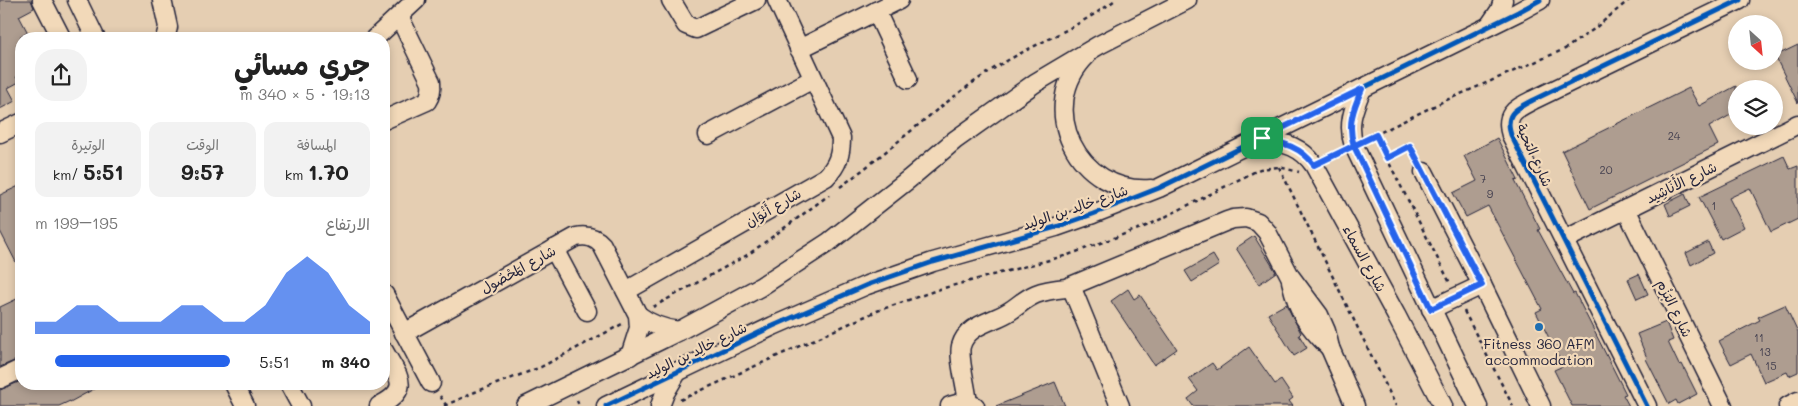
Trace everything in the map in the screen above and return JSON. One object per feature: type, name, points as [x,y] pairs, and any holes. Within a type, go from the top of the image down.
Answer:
[{"type":"street","points":[[42,0],[58,32]]},
{"type":"street","points":[[77,0],[93,32]]},
{"type":"street","points":[[162,0],[168,27],[167,32]]},
{"type":"street","points":[[382,32],[416,0]]},
{"type":"street","points":[[671,0],[686,25],[696,29],[756,0]]},
{"type":"street","name":"شارع أَنْوَان","points":[[626,290],[826,176],[834,169],[839,159],[841,138],[777,0]]},
{"type":"street","points":[[799,49],[899,0]]},
{"type":"street","name":"شارع خالِد بن الوليد","points":[[526,406],[724,308],[796,265],[864,215],[955,140],[1036,83],[1099,45],[1187,0]]},
{"type":"street","points":[[1489,26],[1500,10],[1503,0]]},
{"type":"street","name":"شارع خالِد بن الوليد","points":[[606,406],[780,322],[867,285],[932,262],[1065,224],[1159,188],[1540,0]]},
{"type":"street","name":"شارع التحية","points":[[1647,406],[1511,135],[1508,123],[1510,116],[1519,107],[1740,0]]},
{"type":"street","points":[[876,12],[908,79]]},
{"type":"street","points":[[390,117],[427,101],[431,96],[432,89],[431,82],[399,16]]},
{"type":"street","points":[[1099,45],[1085,57],[1074,71],[1067,88],[1064,106],[1065,124],[1070,142],[1079,157],[1091,171],[1106,181],[1123,187],[1141,190],[1159,188]]},
{"type":"street","points":[[708,135],[814,79]]},
{"type":"street","points":[[1362,89],[1352,111],[1350,124],[1354,146],[1478,406]]},
{"type":"street","name":"شارع الأَنَاشِيد","points":[[1564,240],[1798,124]]},
{"type":"street","points":[[0,133],[15,125]]},
{"type":"street","name":"شارع السماء","points":[[1262,138],[1294,146],[1308,157],[1314,165],[1396,315],[1442,406]]},
{"type":"street","points":[[1424,172],[1541,406]]},
{"type":"street","name":"شارع البَزْم","points":[[1626,209],[1723,406]]},
{"type":"street","points":[[950,406],[961,403],[972,405],[960,357],[961,345],[972,330],[1009,311],[1036,294],[1069,287],[1227,221],[1246,218],[1258,222],[1268,232],[1290,276],[1319,315],[1326,331],[1330,348],[1355,406]]},
{"type":"street","name":"شارع المَحْصُول","points":[[404,332],[582,236],[593,238],[602,245],[638,316]]},
{"type":"street","points":[[554,250],[587,311]]},
{"type":"street","points":[[1431,309],[1482,285]]},
{"type":"street","points":[[1069,287],[1120,406]]},
{"type":"street","points":[[390,309],[431,383]]},
{"type":"street","points":[[638,316],[659,327],[679,331]]},
{"type":"street","points":[[630,356],[639,328],[638,316]]},
{"type":"street","points":[[379,406],[395,397],[398,393],[400,384],[390,363]]},
{"type":"street","points":[[668,404],[665,393],[679,371]]},
{"type":"street","points":[[0,380],[15,372]]},
{"type":"street","points":[[237,390],[245,406]]},
{"type":"street","points":[[292,390],[300,406]]},
{"type":"street","points":[[624,397],[654,406]]},
{"type":"street","points":[[1788,406],[1798,401]]},
{"type":"path","points":[[668,404],[877,311],[940,288],[1068,256],[1149,225],[1260,169],[1279,166],[1298,173],[1450,98],[1520,70],[1565,49],[1630,0]]},
{"type":"path","points":[[1376,135],[1513,406]]},
{"type":"path","points":[[1387,158],[1410,146],[1424,172]]},
{"type":"path","points":[[1279,166],[1396,406]]},
{"type":"building","points":[[0,0],[31,0],[34,8],[19,16],[27,32],[15,32],[15,84],[8,88],[15,101],[0,109]]},
{"type":"building","points":[[1798,45],[1798,103],[1782,70],[1783,52]]},
{"type":"building","points":[[1689,88],[1699,106],[1728,90],[1728,116],[1709,127],[1718,145],[1590,209],[1562,151]]},
{"type":"building","points":[[1497,138],[1518,180],[1515,181],[1540,229],[1538,230],[1573,294],[1575,293],[1626,394],[1623,395],[1629,406],[1572,406],[1554,370],[1563,366],[1536,312],[1542,309],[1488,206],[1466,217],[1453,193],[1477,181],[1464,156]]},
{"type":"building","points":[[1784,156],[1790,169],[1798,166],[1798,219],[1771,232],[1750,188],[1729,198],[1744,227],[1721,239],[1699,197]]},
{"type":"building","points":[[15,188],[15,260],[0,231],[0,195]]},
{"type":"building","points":[[1685,194],[1690,206],[1670,216],[1665,204]]},
{"type":"building","points":[[1254,236],[1276,272],[1259,284],[1236,248]]},
{"type":"building","points":[[1708,242],[1713,253],[1691,265],[1686,253]]},
{"type":"building","points":[[1213,255],[1219,265],[1192,282],[1185,271]]},
{"type":"building","points":[[1639,274],[1648,294],[1637,299],[1628,279]]},
{"type":"building","points":[[1128,289],[1134,299],[1140,295],[1177,349],[1154,365],[1111,301]]},
{"type":"building","points":[[15,300],[15,361],[0,367],[0,307]]},
{"type":"building","points":[[1286,304],[1301,333],[1299,335],[1307,348],[1294,356],[1268,314]]},
{"type":"building","points":[[1785,305],[1798,333],[1798,372],[1789,376],[1787,372],[1764,382],[1751,354],[1731,364],[1719,341],[1760,320],[1758,317]]},
{"type":"building","points":[[1666,322],[1673,340],[1668,342],[1679,365],[1682,364],[1697,394],[1678,404],[1676,400],[1669,404],[1646,359],[1637,334]]},
{"type":"building","points":[[1249,347],[1275,384],[1281,380],[1293,398],[1289,401],[1293,406],[1193,406],[1188,399],[1198,391],[1189,379],[1212,363],[1217,370]]},
{"type":"building","points":[[1055,382],[1065,406],[996,406]]},
{"type":"building","points":[[15,384],[15,390],[92,390],[59,406],[0,406],[0,390]]},
{"type":"cycle path","points":[[606,406],[773,326],[867,285],[933,262],[1056,227],[1159,188],[1540,0]]},
{"type":"cycle path","points":[[1647,406],[1511,135],[1509,128],[1510,117],[1517,109],[1527,103],[1740,0]]},
{"type":"place","name":"Fitness 360 AFM accommodation","points":[[1539,327]]},
{"type":"route","points":[[1262,138],[1294,146],[1308,157],[1314,165],[1354,146],[1376,135],[1387,158],[1410,146],[1482,285],[1431,309],[1354,146],[1350,124],[1352,111],[1362,89],[1262,138]]}]
